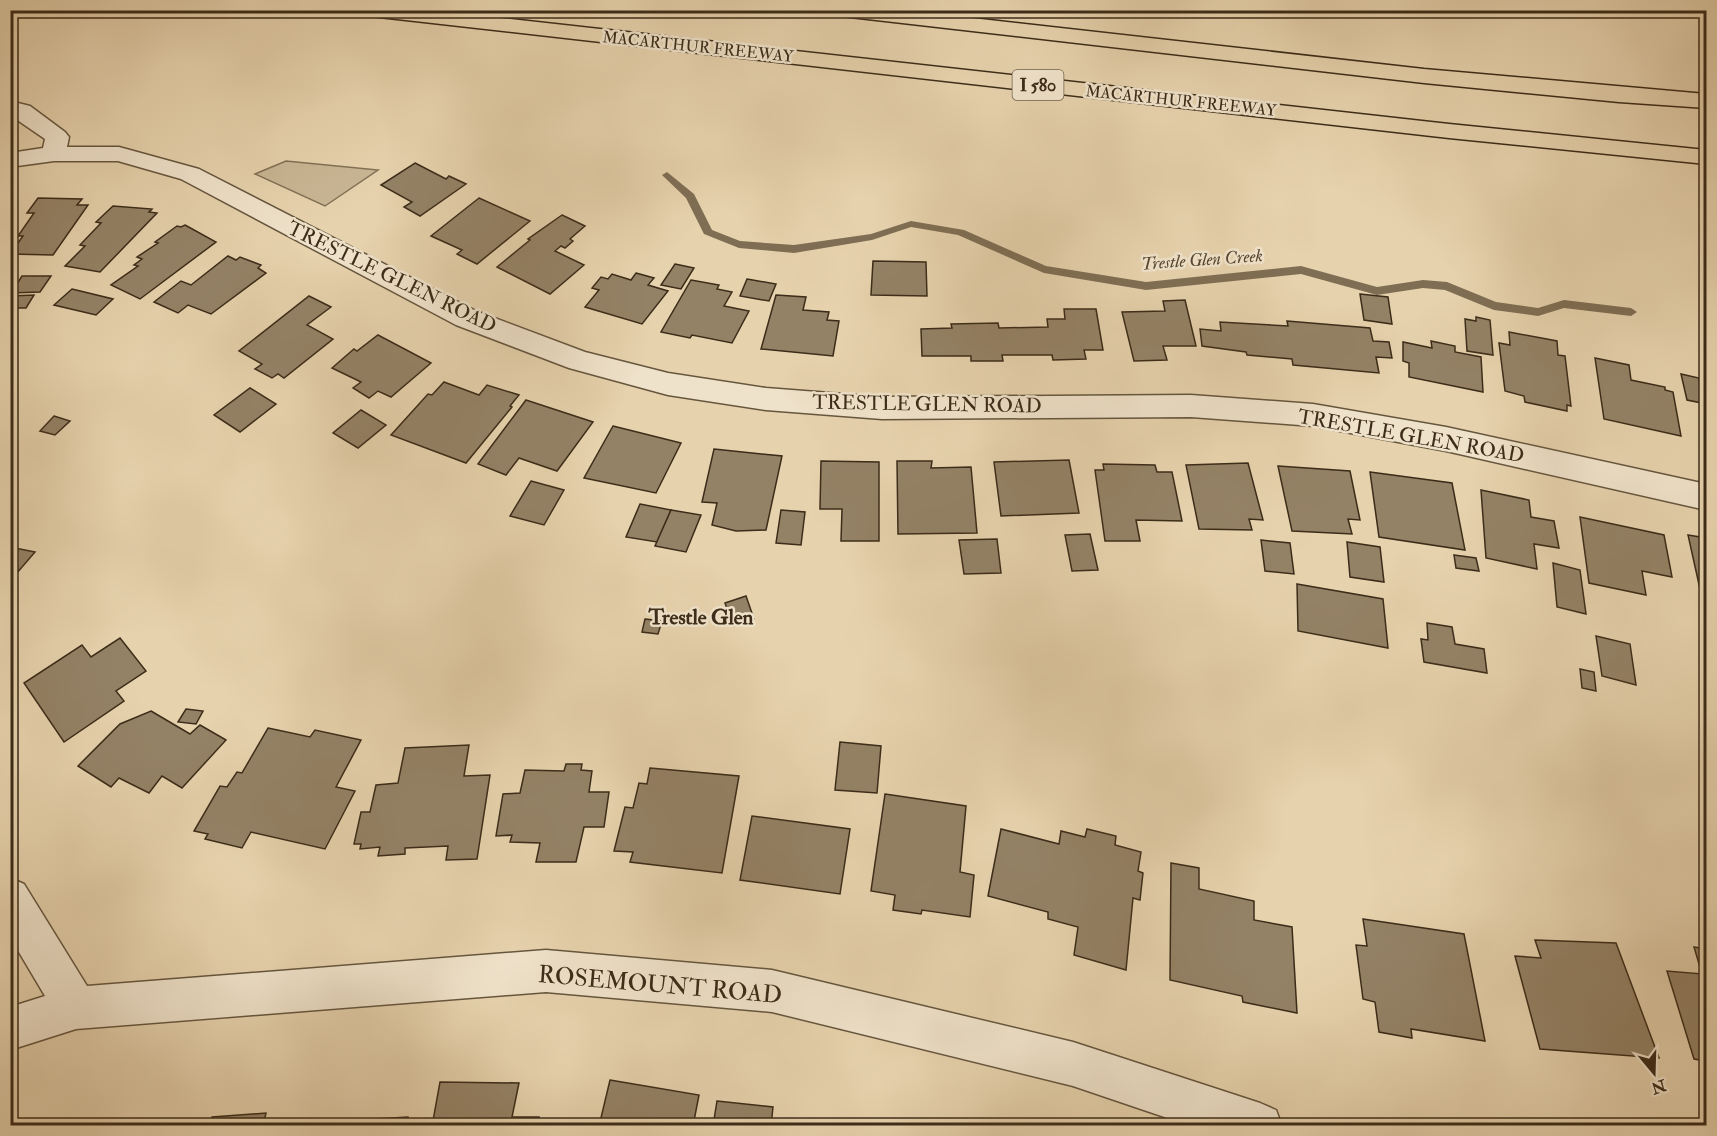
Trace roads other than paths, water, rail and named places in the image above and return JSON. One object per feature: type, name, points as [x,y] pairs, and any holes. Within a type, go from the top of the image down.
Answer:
[{"type":"highway","name":"MACARTHUR FREEWAY","points":[[370,10],[1437,130],[1707,157]]},
{"type":"highway","points":[[841,10],[1424,76],[1619,96],[1707,101]]},
{"type":"street","points":[[10,108],[22,111],[57,137],[54,154]]},
{"type":"street","name":"TRESTLE GLEN ROAD","points":[[10,160],[54,154],[119,154],[190,174],[466,318],[579,361],[668,384],[766,399],[882,408],[1191,406],[1313,415],[1446,439],[1707,497]]},
{"type":"street","points":[[10,898],[76,1008]]},
{"type":"street","name":"ROSEMOUNT ROAD","points":[[10,1029],[76,1008],[546,971],[772,991],[1073,1065],[1260,1125]]},
{"type":"waterway","name":"Trestle Glen Creek","points":[[667,175],[690,196],[708,232],[739,244],[794,249],[872,237],[911,224],[960,232],[1044,269],[1146,286],[1301,270],[1377,291],[1423,284],[1447,286],[1494,306],[1538,312],[1564,304],[1631,312]]},
{"type":"district","name":"Trestle Glen","points":[[701,617]]}]
